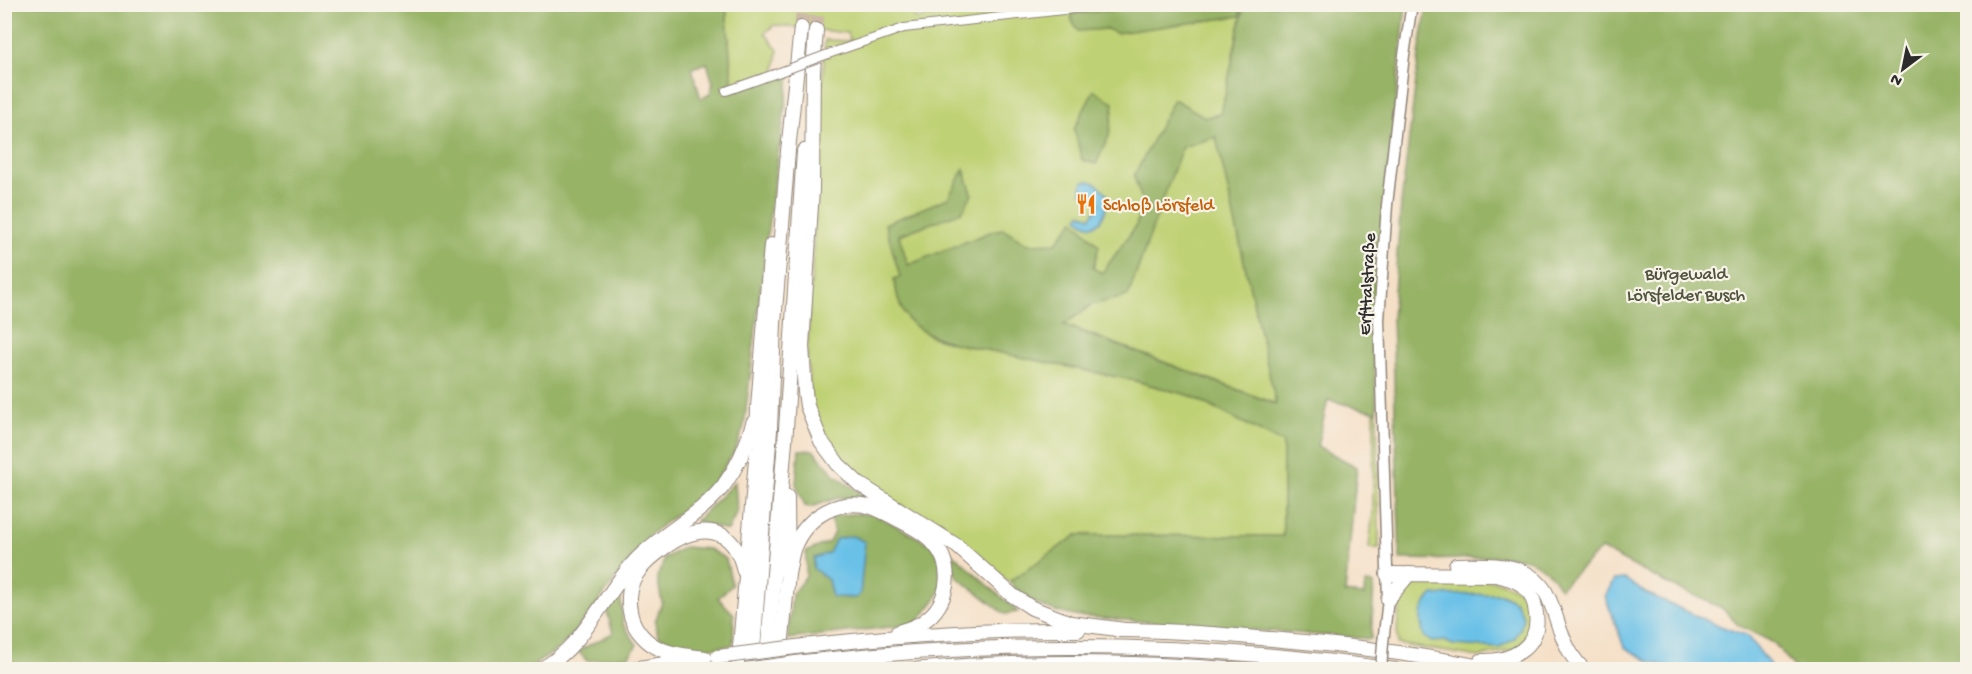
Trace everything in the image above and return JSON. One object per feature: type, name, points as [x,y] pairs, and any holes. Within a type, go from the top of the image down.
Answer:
[{"type":"highway","points":[[751,669],[770,430],[774,323],[801,28]]},
{"type":"highway","points":[[766,669],[786,429],[803,156],[816,30]]},
{"type":"highway","points":[[813,64],[812,190],[802,346],[807,406],[821,441],[838,464],[859,484],[957,546],[1012,595],[1032,608],[1071,622],[1125,630]]},
{"type":"highway","points":[[738,669],[747,585],[758,406],[772,241],[788,151]]},
{"type":"highway","points":[[540,669],[568,650],[586,630],[634,562],[666,534],[707,504],[723,486],[742,455],[758,406]]},
{"type":"highway","points":[[786,429],[788,574]]},
{"type":"highway","points":[[779,669],[788,574],[793,549],[803,531],[815,518],[831,509],[852,504],[873,507],[919,531],[933,542],[942,555],[947,570],[944,596],[936,609],[924,621],[885,637]]},
{"type":"highway","points":[[711,657],[666,651],[645,639],[635,627],[630,610],[629,596],[634,580],[642,567],[661,550],[685,535],[702,531],[724,537],[734,546],[741,560],[747,585]]},
{"type":"highway","points":[[1387,570],[1500,565],[1520,570],[1532,577],[1544,591],[1569,652],[1584,669]]},
{"type":"highway","points":[[1387,570],[1409,574],[1496,575],[1511,579],[1531,594],[1538,622],[1529,645],[1521,652],[1492,662],[1458,662]]},
{"type":"highway","points":[[1388,598],[1409,574]]},
{"type":"highway","points":[[627,669],[885,637],[1012,630],[1125,630],[1228,635],[1345,645],[1495,669]]},
{"type":"highway","points":[[997,648],[1034,640],[1125,630]]},
{"type":"highway","points":[[745,669],[908,653],[997,648],[1165,649],[1280,657],[1395,669]]},
{"type":"highway","points":[[912,669],[1098,663],[1241,669]]},
{"type":"main road","name":"Erfttalstraße","points":[[1381,669],[1388,598],[1379,320],[1387,205],[1412,4]]},
{"type":"street","points":[[726,91],[904,28],[1116,4]]},
{"type":"green space","points":[[1052,4],[1244,5],[1233,54],[1276,404],[1063,324],[1091,305],[908,320],[932,337],[953,343],[1132,380],[1191,396],[1283,443],[1283,536],[1077,535],[1009,582],[959,541],[879,493],[834,455],[811,405],[807,355],[825,40],[851,41],[847,33],[774,25],[765,33],[778,50],[774,78],[733,92],[726,5],[915,5],[914,19]]},
{"type":"green space","points":[[1240,4],[1240,16],[1116,33],[1107,29],[1078,31],[1071,14],[1168,5]]},
{"type":"green space","points":[[4,5],[726,5],[733,92],[790,72],[744,426],[735,451],[717,478],[700,496],[648,536],[582,623],[560,648],[534,665],[520,669],[5,669]],"holes":[[[707,63],[713,83],[710,94],[701,99],[692,68]]]},
{"type":"green space","points":[[1244,5],[1406,5],[1372,321],[1377,412],[1328,400],[1317,446],[1357,467],[1345,593],[1364,595],[1365,583],[1374,584],[1371,639],[1075,616],[1047,608],[1024,595],[1009,582],[1077,535],[1283,536],[1283,443],[1191,396],[1132,380],[938,338],[923,331],[910,321],[898,300],[894,279],[900,277],[885,224],[948,198],[964,169],[972,194],[962,212],[899,235],[908,265],[995,230],[1004,229],[1028,244],[1056,243],[1074,220],[1099,246],[1093,268],[1102,273],[1136,226],[1142,200],[1134,176],[1174,99],[1205,117],[1221,114]],"holes":[[[1216,137],[1276,404],[1064,325],[1091,305],[1128,296],[1182,147]]]},
{"type":"green space","name":"Bürgewald Lörsfelder Busch","points":[[1427,5],[1967,5],[1967,669],[1796,669],[1774,643],[1738,625],[1722,608],[1668,584],[1601,549],[1560,588],[1539,565],[1514,557],[1400,559],[1392,318],[1401,204]]},
{"type":"green space","points":[[1094,90],[1114,103],[1109,136],[1096,164],[1082,160],[1074,129]]},
{"type":"green space","points":[[1374,410],[1377,412],[1379,548],[1369,548],[1373,512]]},
{"type":"green space","points":[[799,450],[813,450],[834,474],[863,495],[861,499],[837,498],[811,507],[805,506],[796,484]]},
{"type":"green space","points":[[735,482],[737,511],[728,531],[696,521]]},
{"type":"green space","points":[[874,514],[932,545],[940,560],[942,587],[916,624],[788,639],[792,594],[806,576],[806,552],[829,542],[834,532],[830,517]]},
{"type":"green space","points":[[684,547],[709,549],[726,559],[732,585],[718,598],[734,614],[733,645],[695,650],[658,636],[655,622],[662,602],[657,577],[665,558]]},
{"type":"green space","points":[[950,551],[1018,612],[1005,614],[956,576]]},
{"type":"green space","points":[[1421,581],[1496,581],[1513,587],[1523,594],[1532,612],[1527,637],[1516,649],[1479,657],[1398,644],[1397,630],[1401,606],[1407,592]],"holes":[[[1501,594],[1515,601],[1523,616],[1495,633],[1465,644],[1445,641],[1478,596]]]},
{"type":"green space","points":[[620,592],[623,624],[637,645],[629,656],[587,661],[578,651],[613,633],[607,612]]},
{"type":"water","points":[[1084,181],[1100,186],[1107,194],[1103,216],[1100,221],[1092,225],[1085,224],[1078,218],[1081,213],[1091,217],[1100,203],[1082,193],[1081,186]]},
{"type":"water","points":[[852,536],[865,542],[860,594],[856,598],[832,597],[828,580],[813,568],[814,558],[829,553],[836,539]]},
{"type":"water","points":[[1625,579],[1646,593],[1712,623],[1748,636],[1773,669],[1673,669],[1649,661],[1624,647],[1605,596],[1614,580]]},
{"type":"water","points":[[1501,594],[1515,601],[1523,616],[1521,627],[1514,639],[1499,648],[1453,645],[1445,641],[1432,642],[1424,637],[1421,614],[1433,595]]},
{"type":"tunnel","points":[[801,28],[804,4]]},
{"type":"tunnel","points":[[816,30],[818,4]]},
{"type":"place","name":"Schloß Lörsfeld","points":[[1086,204]]}]
